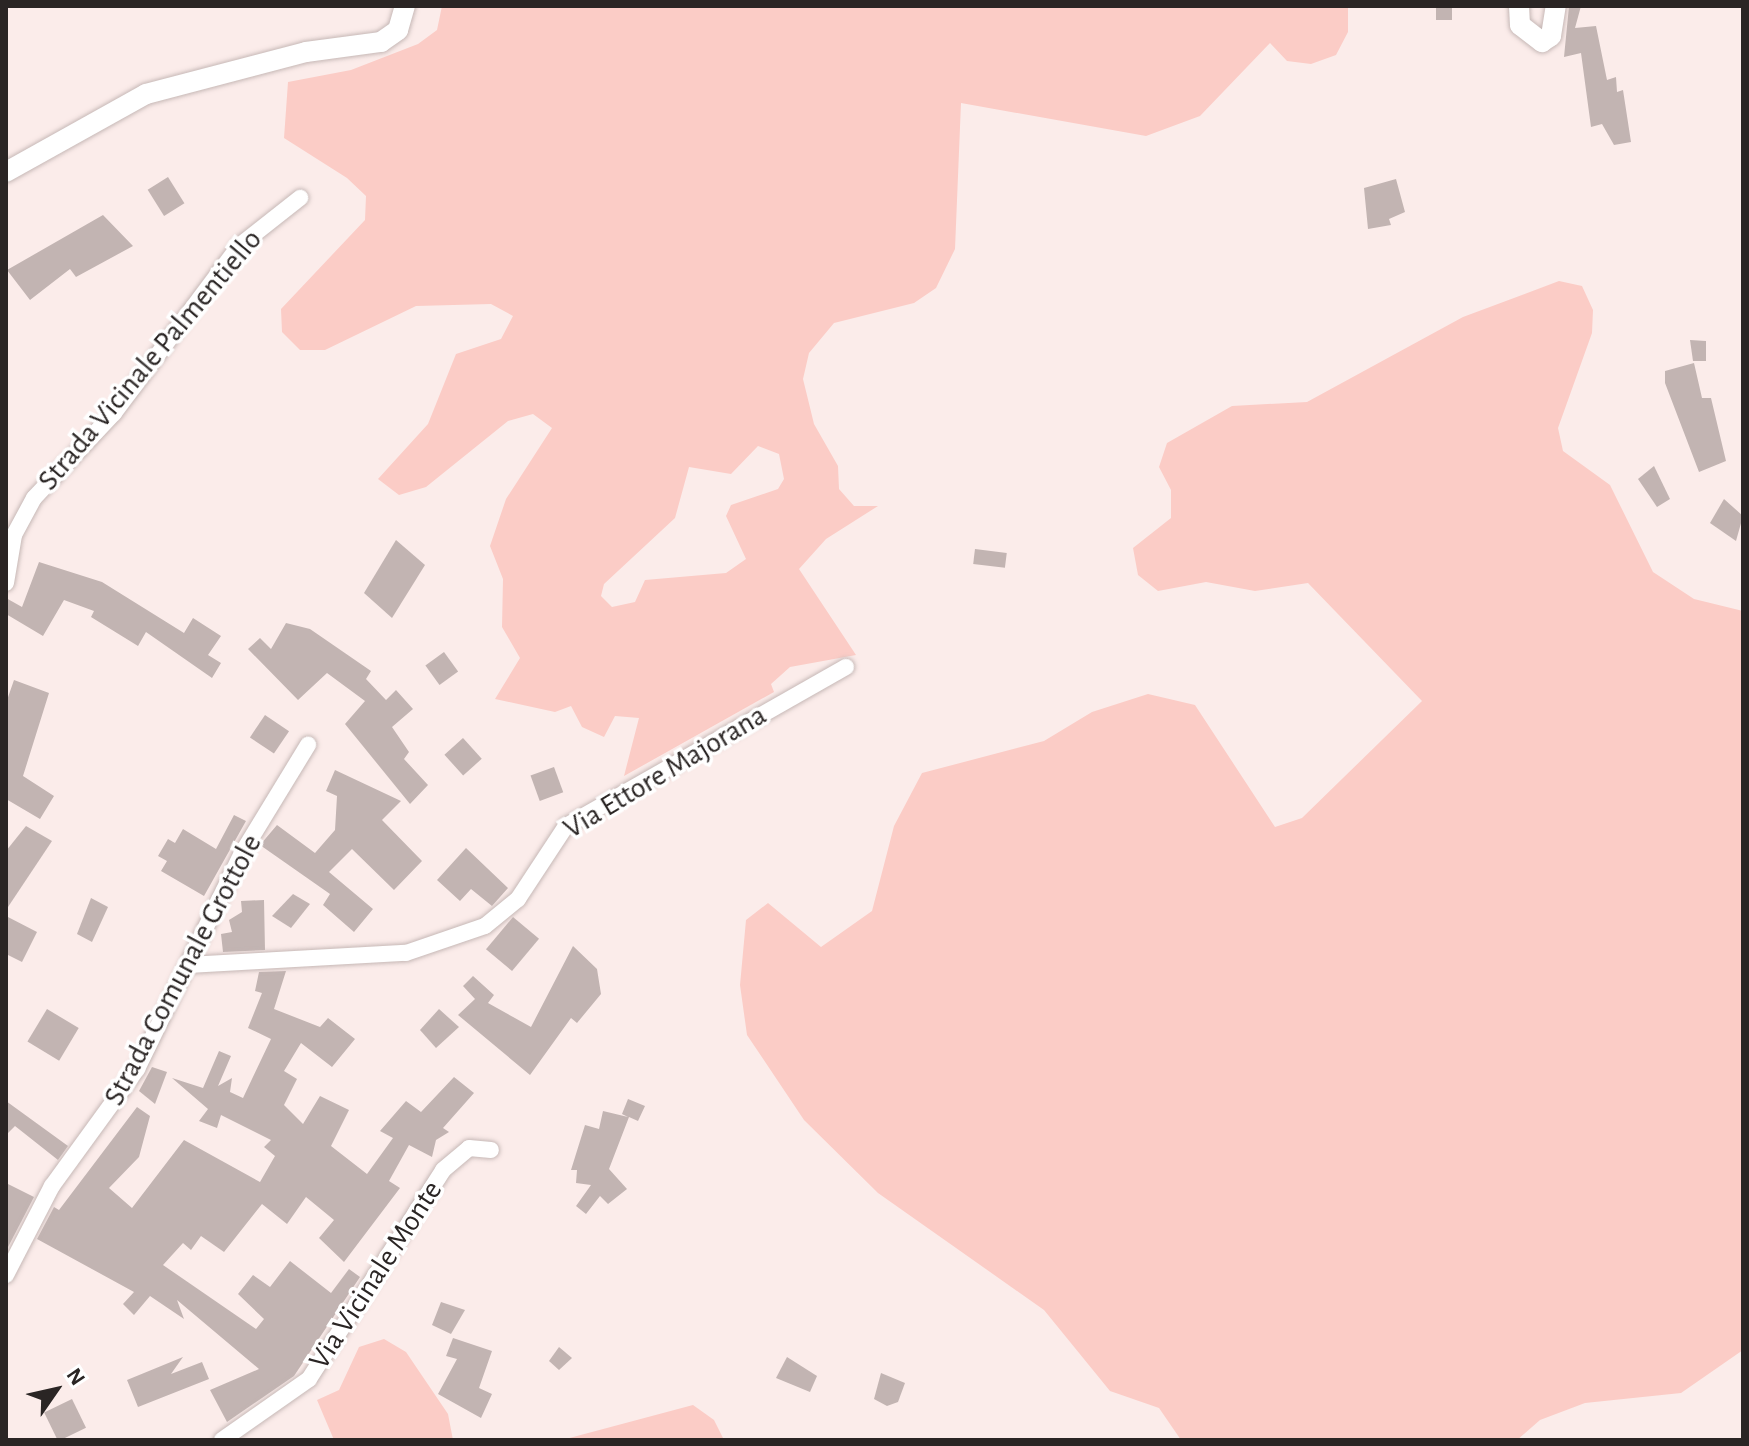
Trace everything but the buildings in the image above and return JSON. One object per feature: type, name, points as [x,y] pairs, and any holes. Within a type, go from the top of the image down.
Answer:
[{"type":"street","points":[[6,172],[146,94],[306,52],[381,42],[398,30],[405,6]]},
{"type":"street","points":[[1519,6],[1520,25],[1542,42],[1551,36],[1556,6]]},
{"type":"street","name":"Strada Vicinale Palmentiello","points":[[6,583],[14,535],[34,498],[114,413],[239,246],[300,198]]},
{"type":"street","name":"Via Ettore Majorana","points":[[188,965],[406,953],[485,926],[518,899],[566,826],[846,667]]},
{"type":"street","name":"Strada Comunale Grottole","points":[[6,1275],[52,1186],[137,1069],[242,853],[308,745]]},
{"type":"street","name":"Via Vicinale Monte","points":[[222,1440],[309,1379],[443,1170],[469,1148],[491,1150]]},
{"type":"shaded area","points":[[442,6],[1348,6],[1348,32],[1336,55],[1311,64],[1287,61],[1270,43],[1200,116],[1146,136],[961,103],[955,249],[936,288],[914,303],[834,323],[809,353],[803,379],[814,424],[838,466],[839,489],[854,506],[878,506],[826,539],[799,569],[856,655],[790,667],[771,684],[774,692],[624,776],[639,718],[615,716],[604,737],[582,727],[571,706],[555,712],[495,699],[520,658],[502,627],[503,579],[490,546],[506,499],[552,428],[533,414],[508,421],[426,487],[399,495],[378,479],[428,424],[456,354],[501,339],[513,316],[491,304],[416,306],[325,350],[300,350],[282,332],[281,309],[365,220],[366,196],[347,178],[284,138],[288,82],[351,70],[418,44],[437,30]],"holes":[[[758,446],[779,454],[784,479],[778,489],[731,505],[726,516],[746,559],[726,573],[645,580],[635,602],[612,607],[601,596],[604,584],[675,518],[689,467],[731,474]]]},
{"type":"shaded area","points":[[1559,281],[1582,286],[1593,310],[1592,333],[1558,428],[1563,451],[1610,485],[1653,572],[1694,599],[1743,611],[1743,1350],[1681,1393],[1585,1403],[1540,1420],[1517,1440],[1181,1440],[1159,1408],[1110,1391],[1044,1310],[878,1193],[804,1120],[747,1035],[740,985],[746,920],[768,903],[821,947],[872,911],[894,826],[922,773],[1044,741],[1092,712],[1148,694],[1195,705],[1275,827],[1302,818],[1422,701],[1308,583],[1255,591],[1206,582],[1158,591],[1138,575],[1133,548],[1171,518],[1171,490],[1159,467],[1167,443],[1232,406],[1307,402],[1463,317]]},
{"type":"shaded area","points":[[384,1339],[406,1352],[448,1414],[453,1440],[334,1440],[317,1400],[339,1390],[359,1347]]},
{"type":"shaded area","points":[[693,1405],[714,1420],[724,1440],[562,1440]]}]
